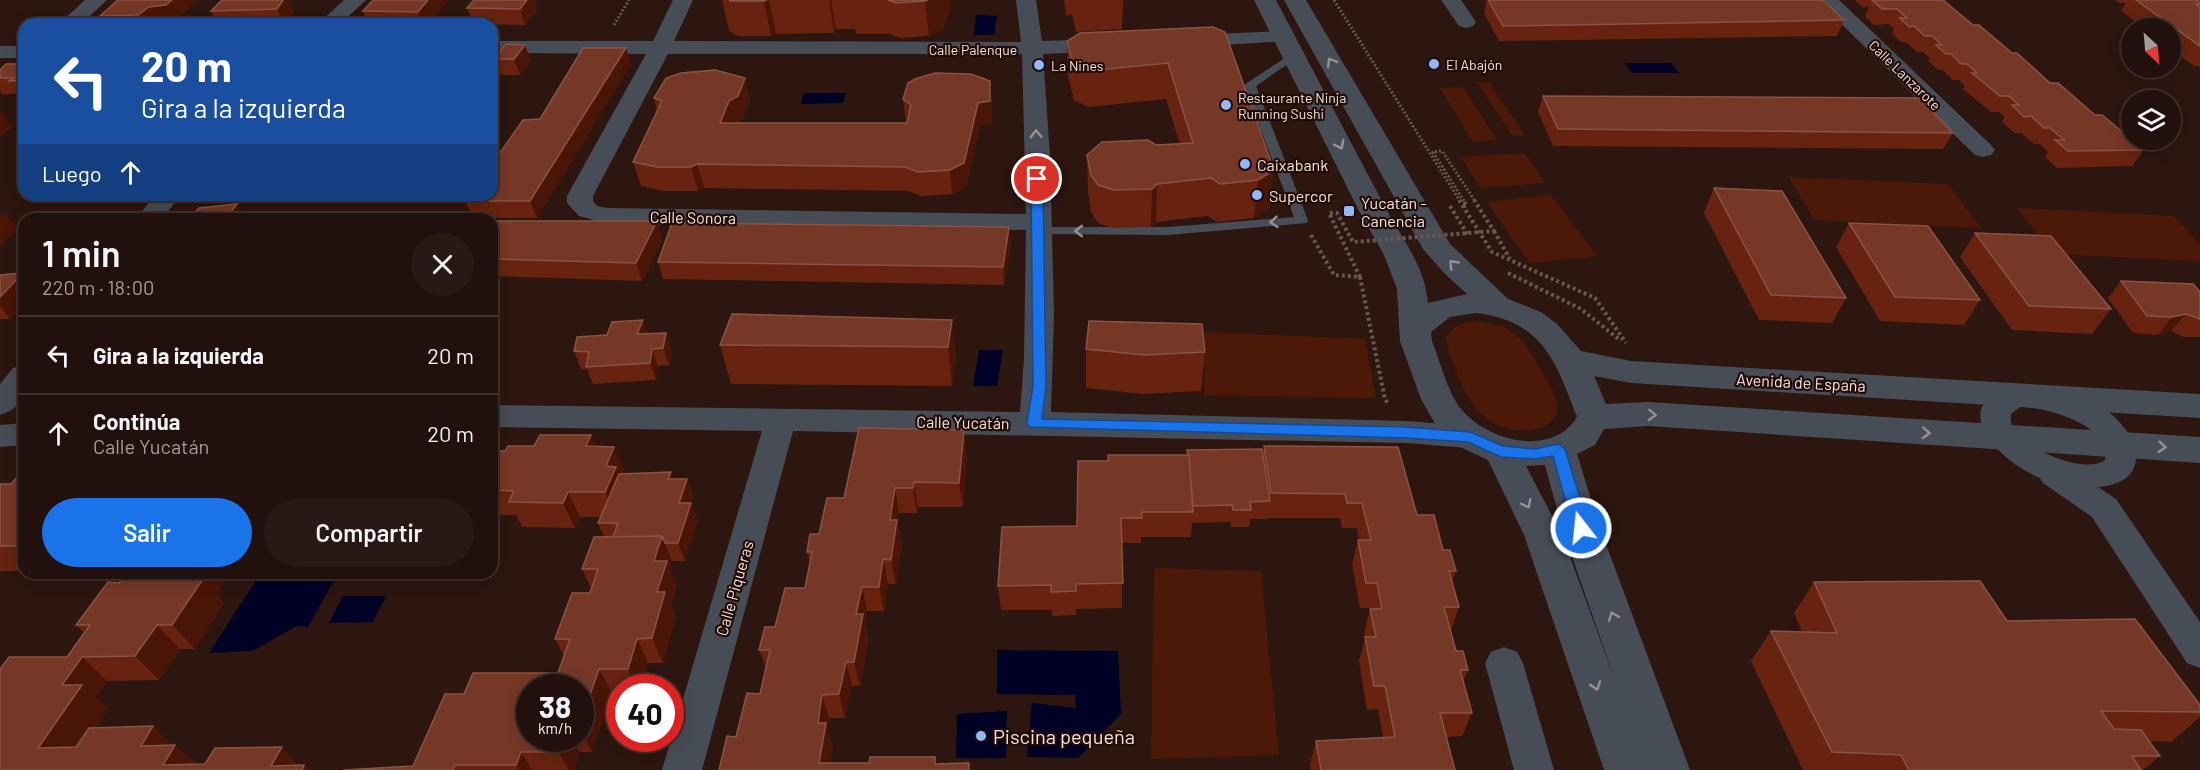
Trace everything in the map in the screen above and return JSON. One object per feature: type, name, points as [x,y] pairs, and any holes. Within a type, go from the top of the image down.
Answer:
[{"type":"street","points":[[76,18],[97,0]]},
{"type":"street","points":[[335,18],[356,0]]},
{"type":"street","name":"Calle Sonora","points":[[683,0],[661,47],[580,196],[580,203],[588,211],[608,216],[1038,226]]},
{"type":"street","points":[[1026,0],[1033,49],[1038,226],[1040,386],[1034,423]]},
{"type":"street","points":[[1265,0],[1372,209],[1399,255],[1412,289],[1417,327],[1416,341],[1438,399],[1449,418],[1486,444],[1543,535],[1626,770]]},
{"type":"street","points":[[1295,0],[1438,249],[1496,304]]},
{"type":"street","points":[[1451,0],[1466,22]]},
{"type":"street","name":"Calle Lanzarote","points":[[1827,0],[1983,150]]},
{"type":"street","points":[[1174,42],[1289,46]]},
{"type":"street","name":"Calle Palenque","points":[[498,47],[1033,49],[1127,44]]},
{"type":"street","points":[[0,52],[18,52]]},
{"type":"street","points":[[154,213],[163,201]]},
{"type":"street","points":[[1417,327],[1436,311],[1464,303],[1496,304],[1532,320],[1553,339],[1570,360],[1593,417],[1583,436],[1558,449],[1535,454],[1486,444]]},
{"type":"street","name":"Avenida de España","points":[[1570,360],[1631,372],[2200,406]]},
{"type":"street","points":[[0,404],[18,382]]},
{"type":"street","name":"Avenida de España","points":[[2003,437],[1994,423],[1994,411],[2001,402],[2014,396],[2052,399],[2092,417],[2109,430],[2117,457]]},
{"type":"street","points":[[1593,417],[1648,414],[2003,437],[2117,457],[2200,450]]},
{"type":"street","name":"Calle Yucatán","points":[[498,416],[1034,423],[1406,432],[1486,444]]},
{"type":"street","name":"Calle Piqueras","points":[[675,765],[781,420]]},
{"type":"street","points":[[0,436],[18,434]]},
{"type":"street","points":[[2003,437],[2019,452],[2104,508],[2200,652]]},
{"type":"street","points":[[1558,449],[1581,528],[1668,770]]},
{"type":"street","points":[[2040,465],[2062,473],[2101,476],[2117,457]]},
{"type":"street","points":[[2104,508],[2117,457]]},
{"type":"street","points":[[1504,663],[1534,770]]},
{"type":"lane","points":[[1038,226],[1168,231],[1302,220],[1250,85],[1289,46]]},
{"type":"path","points":[[1334,0],[1492,252],[1595,298],[1629,348],[1581,309],[1503,271]]},
{"type":"path","points":[[1463,206],[1467,206],[1433,152],[1443,152],[1510,260]]},
{"type":"path","points":[[1447,201],[1470,238]]},
{"type":"path","points":[[1406,432],[1385,399],[1360,277],[1329,213],[1337,213],[1353,242],[1494,231]]},
{"type":"path","points":[[1302,220],[1334,275],[1360,277]]},
{"type":"shaded area","points":[[1477,82],[1489,82],[1525,135],[1512,136]]},
{"type":"shaded area","points":[[1463,87],[1497,140],[1473,142],[1440,88]]},
{"type":"shaded area","points":[[1525,153],[1545,183],[1480,188],[1461,157]]},
{"type":"shaded area","points":[[1789,177],[1948,184],[1981,228],[1814,220]]},
{"type":"shaded area","points":[[1551,195],[1597,256],[1529,263],[1487,202]]},
{"type":"shaded area","points":[[2017,208],[2174,216],[2200,244],[2200,261],[2052,254]]},
{"type":"shaded area","points":[[1472,321],[1503,327],[1518,336],[1524,343],[1551,386],[1556,400],[1557,412],[1551,421],[1534,429],[1510,429],[1488,420],[1476,408],[1459,378],[1450,356],[1446,337],[1455,326]]},
{"type":"shaded area","points":[[1205,332],[1365,339],[1376,398],[1204,395]]},
{"type":"shaded area","points":[[1154,568],[1261,571],[1279,755],[1151,759]]},
{"type":"water","points":[[976,15],[997,16],[994,35],[974,35]]},
{"type":"water","points":[[1625,63],[1671,63],[1679,73],[1632,73]]},
{"type":"water","points":[[804,93],[846,93],[843,103],[801,104]]},
{"type":"water","points":[[979,350],[1003,350],[997,386],[973,386]]},
{"type":"water","points":[[257,579],[335,579],[308,627],[297,626],[252,651],[209,653]]},
{"type":"water","points":[[343,596],[386,596],[373,622],[329,623]]},
{"type":"water","points":[[997,650],[1118,651],[1121,714],[1078,758],[1027,757],[1032,703],[1076,708],[1075,695],[997,694]]},
{"type":"water","name":"Piscina pequeña","points":[[1007,711],[1006,758],[956,758],[957,714]]},
{"type":"building","points":[[118,0],[172,0],[166,5],[149,7],[138,15],[100,16]]},
{"type":"building","points":[[222,0],[283,0],[277,9],[211,11]]},
{"type":"building","points":[[373,0],[428,0],[418,12],[363,11]]},
{"type":"building","points":[[474,0],[527,0],[520,9],[467,8]]},
{"type":"building","points":[[729,0],[767,0],[730,1]]},
{"type":"building","points":[[888,0],[928,0],[896,3]]},
{"type":"building","points":[[1488,0],[1823,0],[1844,20],[1503,26]]},
{"type":"building","points":[[1872,0],[1943,0],[1973,25],[1979,25],[2012,53],[2017,53],[2050,83],[2058,83],[2095,115],[2102,115],[2121,131],[2121,150],[2144,150],[2068,151],[2055,140],[2064,140],[2050,128],[2044,128],[2031,116],[2024,117],[2012,105],[2019,105],[2009,96],[2000,96],[1972,73],[1977,73],[1967,64],[1961,64],[1951,54],[1946,54],[1936,45],[1942,45],[1932,36],[1925,36],[1914,26],[1909,27],[1900,18],[1907,18],[1897,9],[1882,9]]},
{"type":"building","points":[[2136,0],[2197,0],[2200,2],[2196,4],[2200,7],[2200,46],[2181,32],[2181,18],[2161,18]]},
{"type":"building","points":[[1213,27],[1225,32],[1274,170],[1258,180],[1220,184],[1211,178],[1157,184],[1152,189],[1114,190],[1098,185],[1091,175],[1087,155],[1102,142],[1148,140],[1156,145],[1193,143],[1168,63],[1088,71],[1073,64],[1067,41],[1080,33]]},
{"type":"building","points":[[506,44],[525,45],[514,59],[498,59],[498,55]]},
{"type":"building","points":[[583,48],[626,48],[530,201],[498,201],[498,155],[523,120],[540,119]]},
{"type":"building","points":[[6,64],[18,64],[18,80],[0,78],[0,70]]},
{"type":"building","points":[[715,70],[745,78],[738,96],[729,101],[720,123],[907,123],[911,105],[903,99],[908,83],[935,73],[971,74],[990,81],[990,101],[978,103],[964,163],[950,170],[918,172],[905,167],[697,164],[691,167],[657,167],[633,162],[662,101],[654,98],[666,78],[681,73]]},
{"type":"building","points":[[1543,96],[1920,98],[1953,133],[1558,129]]},
{"type":"building","points":[[1714,188],[1782,191],[1846,298],[1771,295]]},
{"type":"building","points":[[237,204],[230,213],[194,213],[199,208]]},
{"type":"building","points":[[498,221],[657,221],[636,263],[498,259]]},
{"type":"building","points":[[672,223],[1009,227],[1003,267],[658,262]]},
{"type":"building","points":[[1849,223],[1928,226],[1980,300],[1895,297]]},
{"type":"building","points":[[1975,233],[2051,236],[2111,309],[2029,306]]},
{"type":"building","points":[[18,273],[18,278],[0,297],[0,275]]},
{"type":"building","points":[[2121,281],[2193,284],[2200,292],[2200,319],[2186,314],[2172,317],[2147,316]]},
{"type":"building","points":[[732,314],[952,320],[948,347],[720,345]]},
{"type":"building","points":[[643,320],[637,334],[666,333],[663,348],[652,349],[650,363],[586,367],[589,352],[574,351],[577,337],[607,335],[612,322]]},
{"type":"building","points":[[1089,321],[1202,324],[1205,352],[1144,355],[1086,349]]},
{"type":"building","points":[[859,428],[964,430],[959,483],[914,482],[913,488],[895,488],[890,520],[897,520],[891,560],[883,559],[879,587],[862,587],[856,614],[863,614],[854,662],[846,662],[839,694],[822,695],[818,723],[826,723],[819,763],[869,763],[870,757],[935,757],[935,764],[969,763],[969,770],[719,770],[727,736],[736,737],[747,693],[760,694],[770,650],[759,650],[765,627],[775,627],[785,588],[805,588],[812,552],[807,552],[810,534],[819,534],[827,498],[844,498]]},
{"type":"building","points":[[540,435],[591,435],[586,446],[614,447],[606,466],[616,467],[605,492],[568,492],[563,503],[509,502],[514,491],[498,490],[498,451],[505,451],[508,446],[534,446]]},
{"type":"building","points":[[1264,446],[1398,447],[1417,515],[1434,515],[1443,550],[1450,550],[1456,571],[1449,571],[1459,607],[1444,607],[1456,651],[1463,651],[1468,670],[1460,670],[1472,713],[1440,713],[1455,770],[1321,770],[1316,741],[1395,737],[1385,686],[1374,686],[1365,637],[1376,637],[1370,609],[1382,609],[1377,583],[1366,583],[1358,540],[1371,540],[1362,503],[1347,503],[1345,494],[1271,493]]},
{"type":"building","points":[[1262,449],[1270,501],[1250,502],[1251,510],[1233,510],[1232,505],[1193,506],[1187,450]]},
{"type":"building","points":[[1108,455],[1189,455],[1193,512],[1142,512],[1142,518],[1121,518],[1123,583],[1076,584],[1076,591],[1051,592],[1051,585],[998,586],[1002,527],[1077,526],[1078,461],[1108,461]]},
{"type":"building","points":[[671,472],[668,479],[687,479],[679,503],[691,503],[678,543],[665,543],[662,536],[613,537],[618,523],[598,523],[619,474]]},
{"type":"building","points":[[18,476],[18,544],[0,546],[0,484],[11,484]]},
{"type":"building","points":[[662,536],[654,561],[667,561],[657,592],[665,592],[652,638],[637,639],[628,669],[599,669],[594,683],[594,674],[516,674],[516,752],[521,752],[516,765],[455,765],[453,770],[343,770],[413,766],[445,694],[464,694],[473,673],[558,673],[570,639],[555,639],[572,593],[590,593],[598,569],[582,569],[594,537]]},
{"type":"building","points":[[122,579],[203,579],[172,625],[157,625],[135,656],[82,657],[62,685],[82,685],[38,748],[76,747],[89,728],[153,726],[141,746],[175,745],[163,765],[205,764],[215,748],[282,747],[271,766],[304,765],[302,770],[0,770],[0,669],[9,657],[67,657],[90,625],[76,625],[108,582],[119,583]]},
{"type":"building","points":[[1980,581],[2007,621],[2135,619],[2200,705],[2200,712],[2101,711],[2114,729],[2141,730],[2160,756],[2132,756],[2141,770],[1909,770],[1901,755],[1832,752],[1771,631],[1837,633],[1814,582]]},
{"type":"place","name":"El Abajón","points":[[1434,64]]},
{"type":"place","name":"La Nines","points":[[1039,65]]},
{"type":"place","name":"Restaurante Ninja Running Sushi","points":[[1226,105]]},
{"type":"place","name":"Caixabank","points":[[1245,164]]},
{"type":"place","name":"Supercor","points":[[1257,195]]},
{"type":"place","name":"Yucatán - Canencia","points":[[1349,211]]},
{"type":"place","name":"Piscina pequeña","points":[[981,736]]},
{"type":"route","points":[[1037,179],[1040,386],[1034,423],[1406,432],[1470,437],[1501,451],[1535,454],[1558,449],[1581,528]]}]
